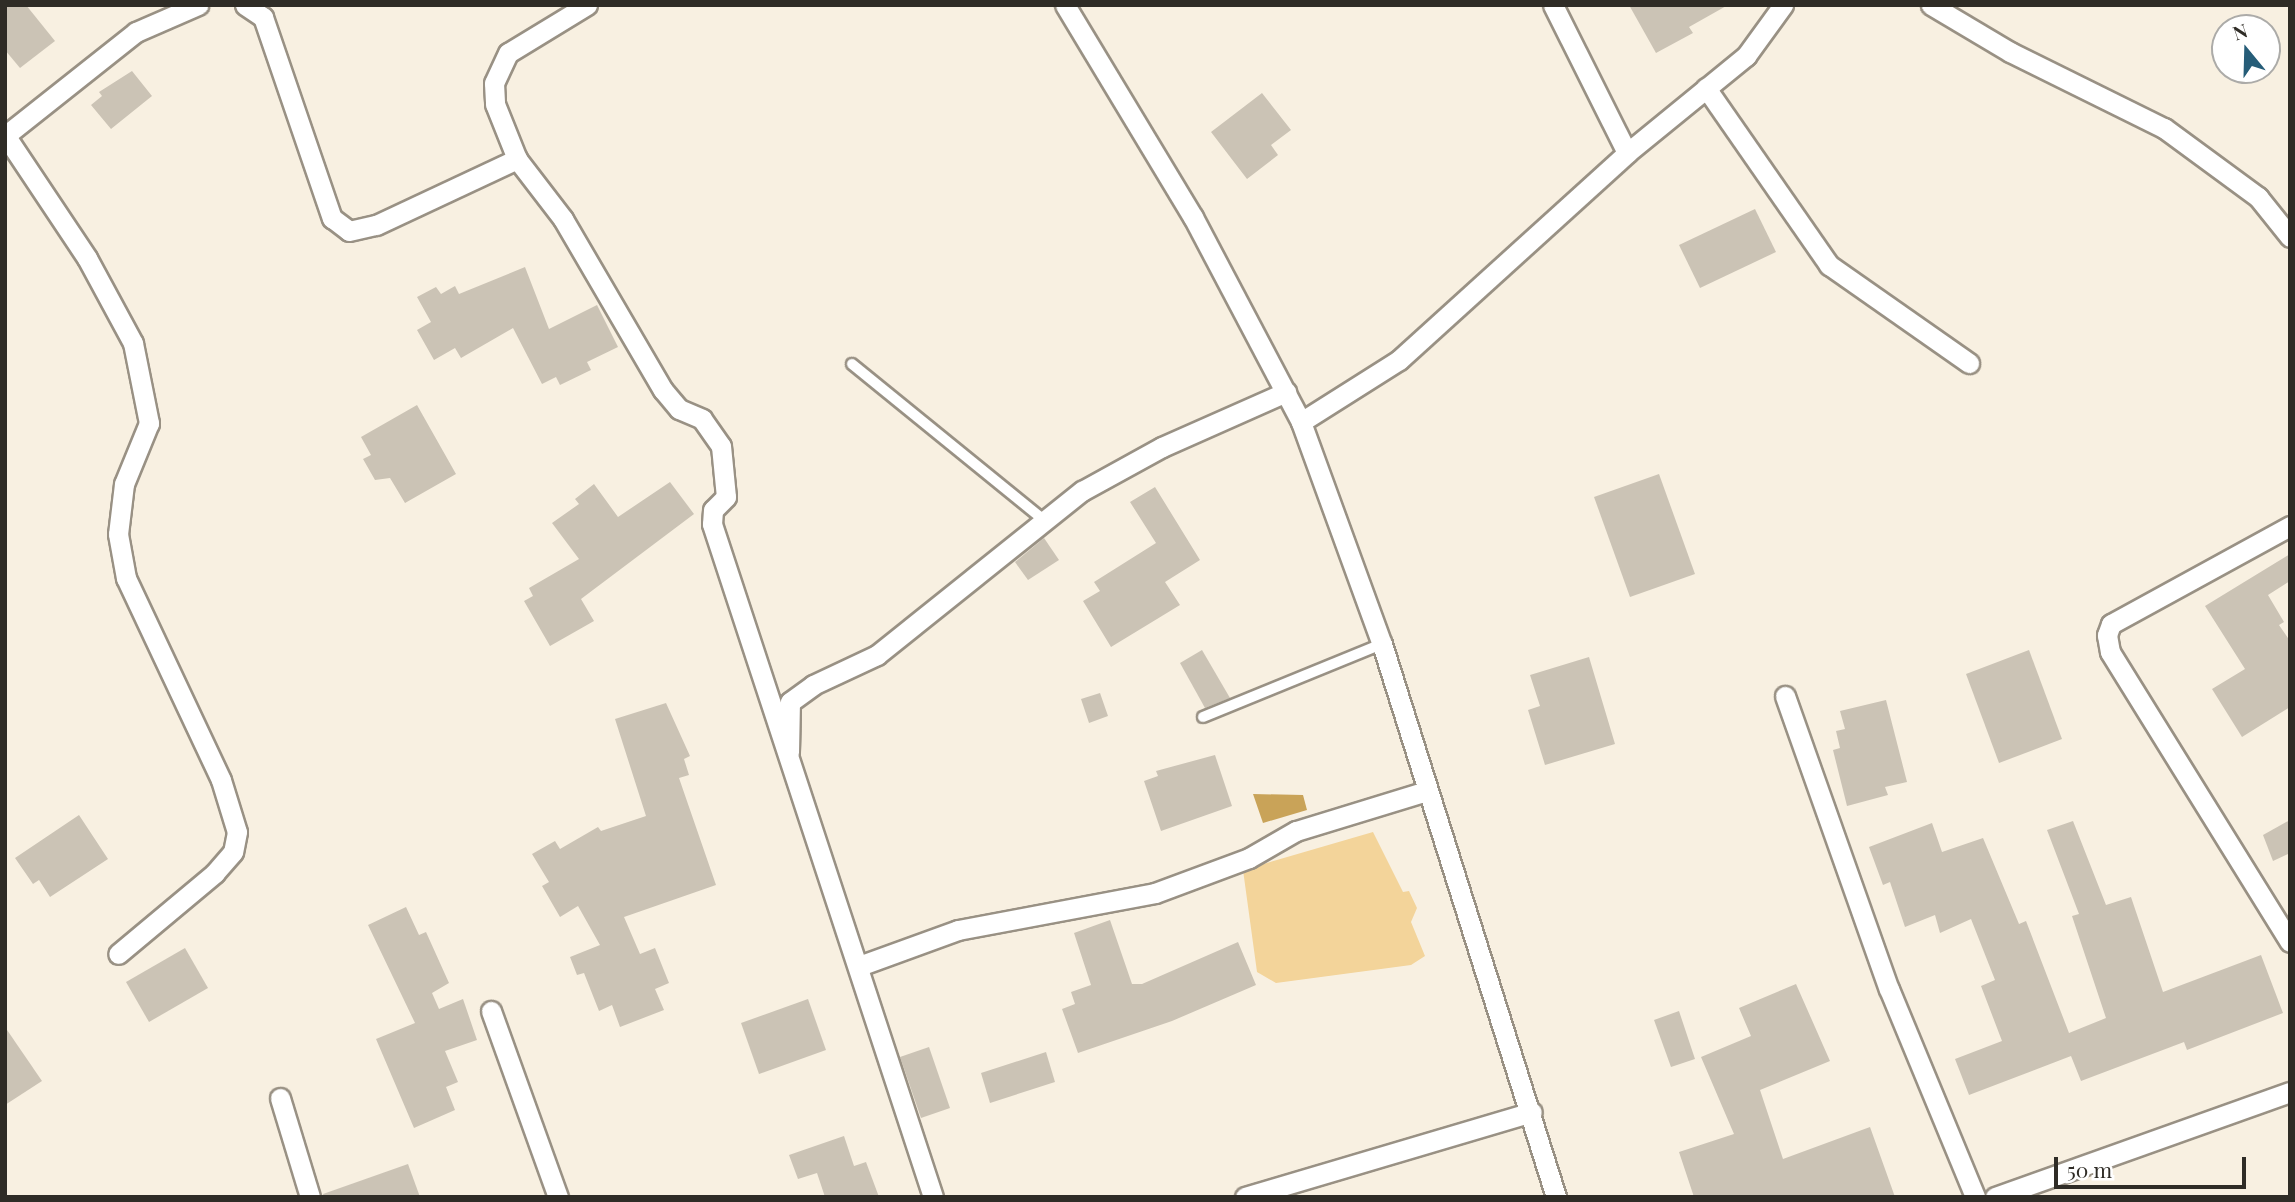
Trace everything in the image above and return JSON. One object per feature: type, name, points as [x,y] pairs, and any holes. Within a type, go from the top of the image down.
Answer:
[{"type":"street","points":[[118,954],[215,873],[233,852],[237,832],[221,780],[126,578],[118,534],[124,484],[149,423],[133,344],[87,258],[6,135],[136,32],[198,5]]},
{"type":"street","points":[[245,5],[263,17],[332,218],[349,231],[376,225],[517,159]]},
{"type":"street","points":[[587,5],[508,53],[498,68],[495,104],[517,159],[563,219],[670,400],[702,419],[721,446],[726,497],[712,510],[712,524],[788,767],[859,966],[933,1197]]},
{"type":"street","points":[[1065,5],[1193,217],[1301,422],[1382,644],[1532,1112],[1556,1197]]},
{"type":"street","points":[[1553,5],[1627,153]]},
{"type":"street","points":[[1301,422],[1399,360],[1627,153],[1746,56],[1783,5]]},
{"type":"street","points":[[1931,5],[2010,52],[2164,128],[2213,161],[2287,226]]},
{"type":"street","points":[[1706,88],[1829,265],[1969,363]]},
{"type":"street","points":[[788,767],[790,702],[813,685],[877,655],[1043,519],[1162,447],[1286,392]]},
{"type":"street","points":[[2290,526],[2111,624],[2107,635],[2110,652],[2290,942]]},
{"type":"street","points":[[1785,696],[1889,989],[1975,1197]]},
{"type":"street","points":[[859,966],[958,930],[1155,893],[1249,858],[1296,831],[1427,791]]},
{"type":"street","points":[[491,1012],[558,1197]]},
{"type":"street","points":[[1995,1197],[2290,1092]]},
{"type":"street","points":[[280,1098],[310,1197]]},
{"type":"street","points":[[1245,1197],[1532,1112]]},
{"type":"lane","points":[[852,364],[1043,519]]},
{"type":"lane","points":[[1203,717],[1382,644]]},
{"type":"shaded area","points":[[1253,794],[1303,795],[1307,810],[1263,823]]},
{"type":"shaded area","points":[[1373,832],[1403,892],[1409,891],[1417,908],[1411,922],[1425,956],[1411,965],[1276,983],[1257,972],[1243,870]]},
{"type":"building","points":[[5,5],[26,5],[55,41],[20,68],[5,50]]},
{"type":"building","points":[[1629,5],[1728,5],[1689,27],[1693,33],[1656,53]]},
{"type":"building","points":[[132,71],[152,96],[111,129],[91,105],[102,96],[99,92]]},
{"type":"building","points":[[1262,93],[1291,130],[1271,145],[1278,155],[1247,179],[1211,132]]},
{"type":"building","points":[[1755,209],[1776,252],[1700,288],[1679,245]]},
{"type":"building","points":[[525,267],[549,329],[597,305],[618,347],[587,362],[591,370],[560,385],[556,377],[542,384],[513,328],[461,358],[455,348],[434,360],[417,330],[431,322],[417,297],[436,287],[441,294],[455,286],[459,294]]},
{"type":"building","points":[[417,405],[456,474],[405,503],[390,478],[375,480],[363,459],[371,455],[361,437]]},
{"type":"building","points":[[1659,474],[1695,574],[1630,597],[1594,497]]},
{"type":"building","points":[[670,482],[694,514],[581,599],[594,621],[550,646],[524,601],[533,596],[529,588],[579,559],[552,523],[579,504],[575,499],[594,484],[618,517]]},
{"type":"building","points":[[1155,487],[1200,560],[1165,582],[1180,605],[1111,647],[1083,601],[1100,591],[1094,582],[1156,543],[1130,502]]},
{"type":"building","points":[[1044,538],[1059,560],[1028,580],[1015,562]]},
{"type":"building","points":[[2290,554],[2290,581],[2268,595],[2284,622],[2279,625],[2290,641],[2290,707],[2242,737],[2212,689],[2245,669],[2205,606]]},
{"type":"building","points":[[1202,650],[1230,698],[1205,708],[1180,663]]},
{"type":"building","points":[[2029,650],[2062,739],[1999,763],[1966,674]]},
{"type":"building","points":[[1589,657],[1615,744],[1545,765],[1528,710],[1540,706],[1530,675]]},
{"type":"building","points":[[1100,693],[1108,716],[1089,723],[1081,699]]},
{"type":"building","points":[[1886,700],[1907,782],[1885,787],[1888,795],[1847,806],[1833,750],[1840,748],[1836,731],[1845,729],[1840,711]]},
{"type":"building","points":[[666,703],[690,756],[684,759],[689,775],[679,778],[716,885],[624,917],[640,954],[655,948],[669,983],[655,989],[664,1010],[620,1027],[612,1005],[599,1011],[584,973],[577,975],[570,957],[600,945],[578,906],[560,917],[542,886],[549,882],[532,854],[555,841],[560,849],[598,827],[601,831],[646,816],[615,719]]},
{"type":"building","points":[[1215,755],[1232,806],[1161,831],[1144,781],[1158,776],[1156,771]]},
{"type":"building","points":[[79,815],[108,859],[50,897],[39,880],[33,884],[15,858]]},
{"type":"building","points":[[2290,820],[2290,853],[2273,861],[2263,835]]},
{"type":"building","points":[[2073,821],[2106,905],[2131,897],[2163,992],[2261,955],[2283,1013],[2187,1050],[2184,1042],[2081,1081],[2071,1056],[1969,1095],[1955,1059],[2002,1041],[1981,986],[1995,980],[1971,919],[1940,933],[1935,915],[1905,927],[1890,882],[1883,885],[1869,847],[1932,823],[1942,852],[1983,838],[2019,924],[2026,921],[2069,1033],[2106,1018],[2072,916],[2079,914],[2047,830]]},
{"type":"building","points":[[406,907],[419,935],[426,932],[449,983],[432,993],[439,1009],[463,999],[477,1040],[445,1051],[458,1082],[446,1087],[455,1110],[414,1128],[376,1039],[415,1023],[368,925]]},
{"type":"building","points":[[1110,920],[1132,984],[1142,984],[1238,942],[1256,985],[1172,1021],[1078,1053],[1062,1009],[1075,1004],[1071,992],[1091,985],[1074,933]]},
{"type":"building","points":[[185,948],[208,988],[149,1022],[126,982]]},
{"type":"building","points":[[1796,984],[1830,1061],[1760,1090],[1783,1159],[1870,1127],[1895,1197],[1694,1197],[1679,1152],[1734,1134],[1701,1057],[1751,1036],[1739,1008]]},
{"type":"building","points":[[808,999],[826,1050],[759,1074],[741,1023]]},
{"type":"building","points":[[1679,1011],[1695,1059],[1671,1067],[1654,1020]]},
{"type":"building","points":[[5,1027],[42,1081],[5,1105]]},
{"type":"building","points":[[929,1047],[950,1108],[921,1118],[900,1057]]},
{"type":"building","points":[[1046,1052],[1055,1082],[990,1103],[981,1073]]},
{"type":"building","points":[[844,1136],[854,1166],[866,1162],[879,1197],[825,1197],[817,1173],[798,1179],[789,1155]]},
{"type":"building","points":[[408,1164],[420,1197],[324,1197],[323,1194]]}]
